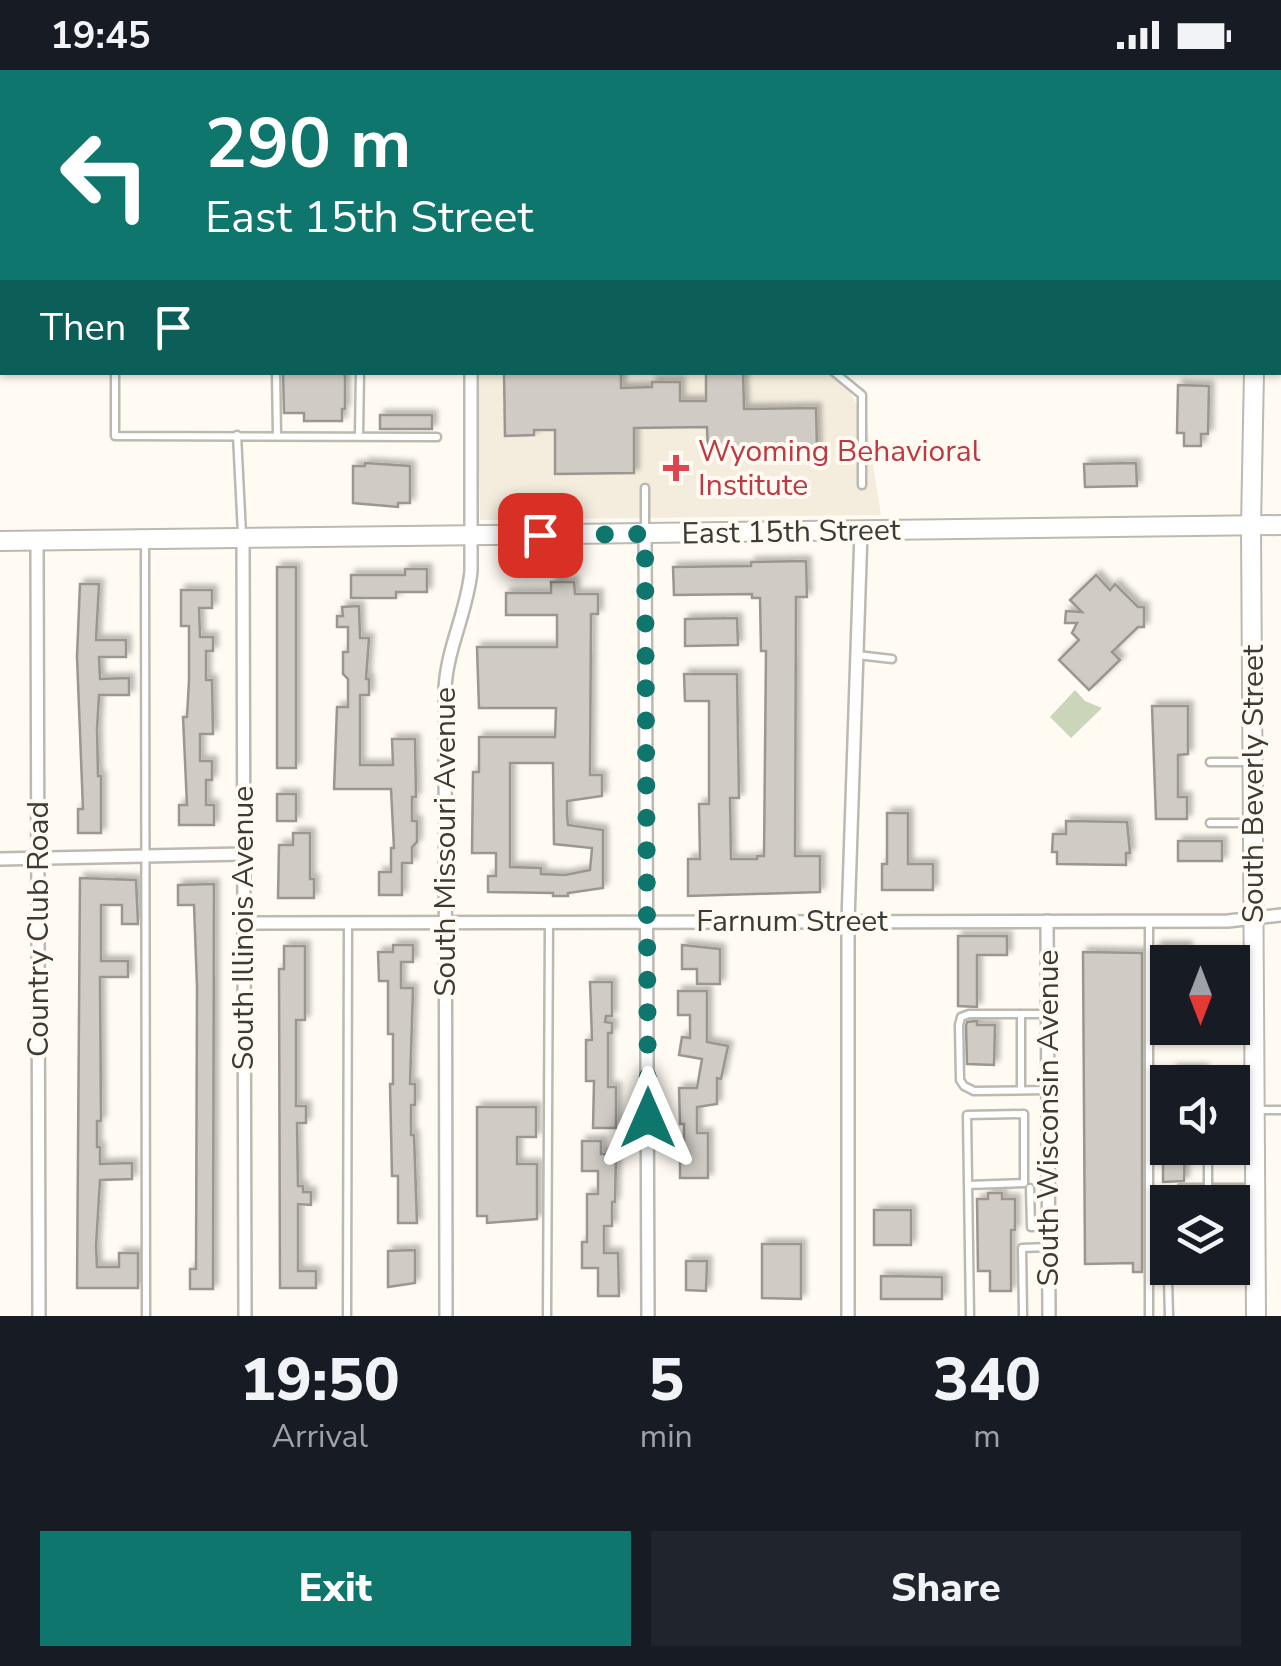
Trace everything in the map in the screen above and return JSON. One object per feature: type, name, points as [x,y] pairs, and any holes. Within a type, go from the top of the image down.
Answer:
[{"type":"main road","name":"South Beverly Street","points":[[1254,375],[1256,1316]]},
{"type":"main road","name":"East 15th Street","points":[[0,541],[1281,525]]},
{"type":"street","name":"South Missouri Avenue","points":[[446,1316],[446,661],[468,598],[470,375]]},
{"type":"street","points":[[848,1316],[848,921],[861,532]]},
{"type":"street","points":[[645,534],[648,1316]]},
{"type":"street","name":"South Illinois Avenue","points":[[242,539],[244,1316]]},
{"type":"street","name":"Country Club Road","points":[[36,541],[39,1316]]},
{"type":"street","points":[[0,859],[243,854]]},
{"type":"street","name":"Farnum Street","points":[[243,923],[1149,921],[1281,915]]},
{"type":"street","name":"South Wisconsin Avenue","points":[[1047,921],[1049,1316]]},
{"type":"lane","points":[[116,375],[116,436],[436,437]]},
{"type":"lane","points":[[276,375],[277,435]]},
{"type":"lane","points":[[358,435],[360,375]]},
{"type":"lane","points":[[838,375],[862,395],[862,486]]},
{"type":"lane","points":[[237,435],[242,539]]},
{"type":"lane","points":[[645,488],[645,534]]},
{"type":"lane","points":[[145,540],[146,1316]]},
{"type":"lane","points":[[855,655],[892,658]]},
{"type":"lane","points":[[1210,762],[1254,762]]},
{"type":"lane","points":[[1210,823],[1254,823]]},
{"type":"lane","points":[[548,1316],[549,921]]},
{"type":"lane","points":[[1149,921],[1150,1316]]},
{"type":"lane","points":[[347,1316],[348,922]]},
{"type":"lane","points":[[1048,1014],[969,1014],[961,1017],[958,1025],[960,1080],[964,1086],[974,1091],[1048,1090]]},
{"type":"lane","points":[[1021,1014],[1021,1090]]},
{"type":"lane","points":[[1254,1110],[1281,1110]]},
{"type":"lane","points":[[970,1316],[967,1115],[1024,1114],[1031,1227],[1048,1226]]},
{"type":"lane","points":[[1250,1137],[1255,1137]]},
{"type":"lane","points":[[968,1185],[1048,1188]]},
{"type":"lane","points":[[1250,1188],[1255,1188]]},
{"type":"lane","points":[[1250,1225],[1256,1225]]},
{"type":"lane","points":[[1023,1316],[1022,1248],[1049,1247]]},
{"type":"lane","points":[[1169,1316],[1168,1279],[1256,1276]]},
{"type":"shaded area","name":"Wyoming Behavioral Institute","points":[[477,375],[840,375],[866,420],[881,515],[480,520]]},
{"type":"green space","points":[[1075,690],[1085,701],[1102,708],[1071,738],[1050,717]]},
{"type":"building","points":[[283,375],[345,376],[342,421],[304,421],[304,413],[284,413]]},
{"type":"building","points":[[504,375],[621,375],[621,388],[680,382],[680,401],[706,401],[706,375],[743,375],[744,409],[816,408],[817,450],[708,453],[707,427],[634,428],[634,473],[555,474],[555,430],[505,436]]},
{"type":"building","points":[[1178,385],[1209,386],[1208,434],[1201,434],[1201,446],[1184,446],[1184,433],[1177,433]]},
{"type":"building","points":[[380,415],[432,415],[432,429],[380,429]]},
{"type":"building","points":[[1136,463],[1137,486],[1085,487],[1084,464]]},
{"type":"building","points":[[353,466],[410,466],[410,503],[398,503],[398,507],[353,503]]},
{"type":"building","points":[[806,561],[807,597],[796,597],[795,856],[820,856],[820,892],[688,896],[688,859],[700,859],[699,804],[709,804],[709,701],[685,701],[684,674],[737,674],[739,798],[730,798],[731,859],[757,859],[764,856],[766,651],[761,651],[760,598],[752,598],[752,594],[674,595],[673,567]]},
{"type":"building","points":[[277,567],[296,567],[296,768],[277,768]]},
{"type":"building","points":[[405,569],[427,569],[427,592],[396,592],[396,598],[351,598],[351,575],[405,575]]},
{"type":"building","points":[[1096,575],[1110,590],[1115,584],[1138,607],[1144,607],[1144,627],[1138,627],[1112,652],[1120,660],[1089,690],[1059,660],[1079,640],[1072,633],[1077,623],[1065,623],[1066,611],[1082,612],[1070,600]]},
{"type":"building","points":[[551,582],[574,582],[575,594],[598,594],[598,614],[591,614],[590,775],[602,775],[602,796],[567,801],[567,814],[568,825],[603,830],[603,888],[568,896],[488,892],[488,876],[496,876],[496,853],[472,853],[473,772],[479,772],[479,737],[555,737],[556,708],[479,708],[477,647],[557,647],[557,615],[506,615],[506,593],[551,593]],"holes":[[[510,763],[553,763],[554,844],[592,848],[590,870],[565,875],[541,874],[541,868],[510,867]]]},
{"type":"building","points":[[80,584],[99,584],[96,640],[126,640],[126,657],[99,657],[100,679],[129,678],[129,695],[99,695],[101,833],[78,833],[78,809],[83,809],[77,657]]},
{"type":"building","points":[[181,590],[212,590],[212,608],[199,608],[200,637],[213,637],[213,651],[206,651],[206,680],[212,680],[213,734],[200,734],[200,761],[212,761],[212,780],[206,780],[206,805],[214,805],[214,825],[179,825],[179,805],[187,805],[183,717],[187,717],[189,680],[189,626],[181,626]]},
{"type":"building","points":[[359,606],[360,638],[369,638],[369,695],[360,695],[360,765],[393,765],[392,739],[415,739],[416,797],[412,797],[412,821],[417,821],[417,842],[412,847],[412,863],[402,863],[402,895],[379,895],[379,872],[391,872],[394,848],[391,789],[334,789],[337,707],[348,707],[343,652],[348,652],[348,627],[337,627],[337,616],[343,616],[342,607]]},
{"type":"building","points":[[737,618],[738,645],[685,646],[685,619]]},
{"type":"building","points":[[1152,706],[1188,706],[1188,754],[1178,755],[1178,797],[1187,797],[1187,819],[1156,819]]},
{"type":"building","points":[[277,794],[296,794],[296,821],[277,821]]},
{"type":"building","points":[[887,813],[908,813],[908,864],[933,864],[933,890],[882,890],[882,864],[887,864]]},
{"type":"building","points":[[1066,821],[1127,822],[1130,853],[1126,853],[1126,865],[1057,864],[1057,852],[1052,852],[1053,834],[1066,834]]},
{"type":"building","points":[[293,833],[310,833],[314,898],[278,898],[279,845],[293,845]]},
{"type":"building","points":[[1178,841],[1222,841],[1222,861],[1178,861]]},
{"type":"building","points":[[80,878],[136,880],[138,924],[122,924],[122,905],[101,905],[101,961],[128,961],[128,977],[100,977],[101,1121],[97,1121],[97,1147],[100,1164],[132,1163],[132,1179],[100,1180],[96,1246],[97,1267],[119,1267],[119,1253],[138,1253],[138,1288],[77,1288]]},
{"type":"building","points":[[214,884],[213,1289],[190,1289],[190,1269],[196,1269],[197,987],[194,905],[178,905],[178,885]]},
{"type":"building","points":[[958,936],[1007,936],[1007,955],[977,955],[977,1007],[958,1006]]},
{"type":"building","points":[[393,945],[413,945],[413,962],[401,962],[401,988],[413,988],[410,1084],[415,1084],[411,1135],[417,1223],[398,1223],[398,1176],[392,1176],[393,1034],[388,1034],[388,981],[379,981],[378,952],[393,952]]},
{"type":"building","points":[[682,945],[720,949],[720,984],[697,984],[697,969],[682,969]]},
{"type":"building","points":[[284,946],[305,946],[305,1020],[296,1020],[296,1106],[306,1106],[306,1123],[297,1123],[298,1186],[303,1186],[303,1192],[311,1192],[311,1205],[298,1204],[298,1271],[316,1271],[316,1288],[280,1288],[279,969],[284,969]]},
{"type":"building","points":[[1083,952],[1142,953],[1142,1272],[1133,1272],[1133,1263],[1085,1264]]},
{"type":"building","points":[[590,982],[612,982],[612,1016],[606,1016],[605,1022],[612,1023],[612,1033],[608,1033],[608,1087],[616,1087],[616,1128],[593,1128],[594,1081],[586,1081],[586,1040],[592,1040]]},
{"type":"building","points":[[678,991],[707,991],[707,1042],[728,1046],[721,1079],[717,1078],[717,1104],[697,1107],[697,1133],[708,1133],[708,1178],[680,1178],[684,1124],[680,1124],[679,1088],[697,1088],[702,1059],[679,1055],[682,1037],[690,1038],[690,1015],[678,1015]]},
{"type":"building","points":[[977,1021],[977,1025],[995,1025],[994,1065],[967,1064],[966,1026],[967,1022]]},
{"type":"building","points":[[477,1107],[536,1107],[536,1137],[517,1137],[517,1164],[537,1164],[537,1219],[487,1223],[487,1216],[477,1216]]},
{"type":"building","points":[[582,1141],[601,1141],[601,1154],[616,1154],[615,1202],[612,1226],[604,1226],[604,1253],[618,1253],[619,1296],[598,1296],[598,1268],[582,1268],[582,1242],[587,1242],[587,1194],[598,1194],[598,1171],[582,1171]]},
{"type":"building","points":[[1163,1165],[1184,1165],[1184,1181],[1163,1182]]},
{"type":"building","points":[[988,1193],[1002,1193],[1002,1199],[1015,1199],[1011,1291],[990,1291],[990,1271],[978,1271],[977,1199],[988,1199]]},
{"type":"building","points":[[874,1210],[911,1210],[911,1245],[874,1245]]},
{"type":"building","points":[[762,1244],[801,1244],[801,1299],[762,1298]]},
{"type":"building","points":[[415,1250],[415,1283],[388,1287],[388,1251]]},
{"type":"building","points":[[686,1261],[707,1261],[706,1291],[686,1290]]},
{"type":"building","points":[[881,1276],[942,1277],[942,1299],[881,1299]]},
{"type":"place","name":"Wyoming Behavioral Institute","points":[[676,468]]},
{"type":"route","points":[[540,535],[645,534],[648,1118]]}]
